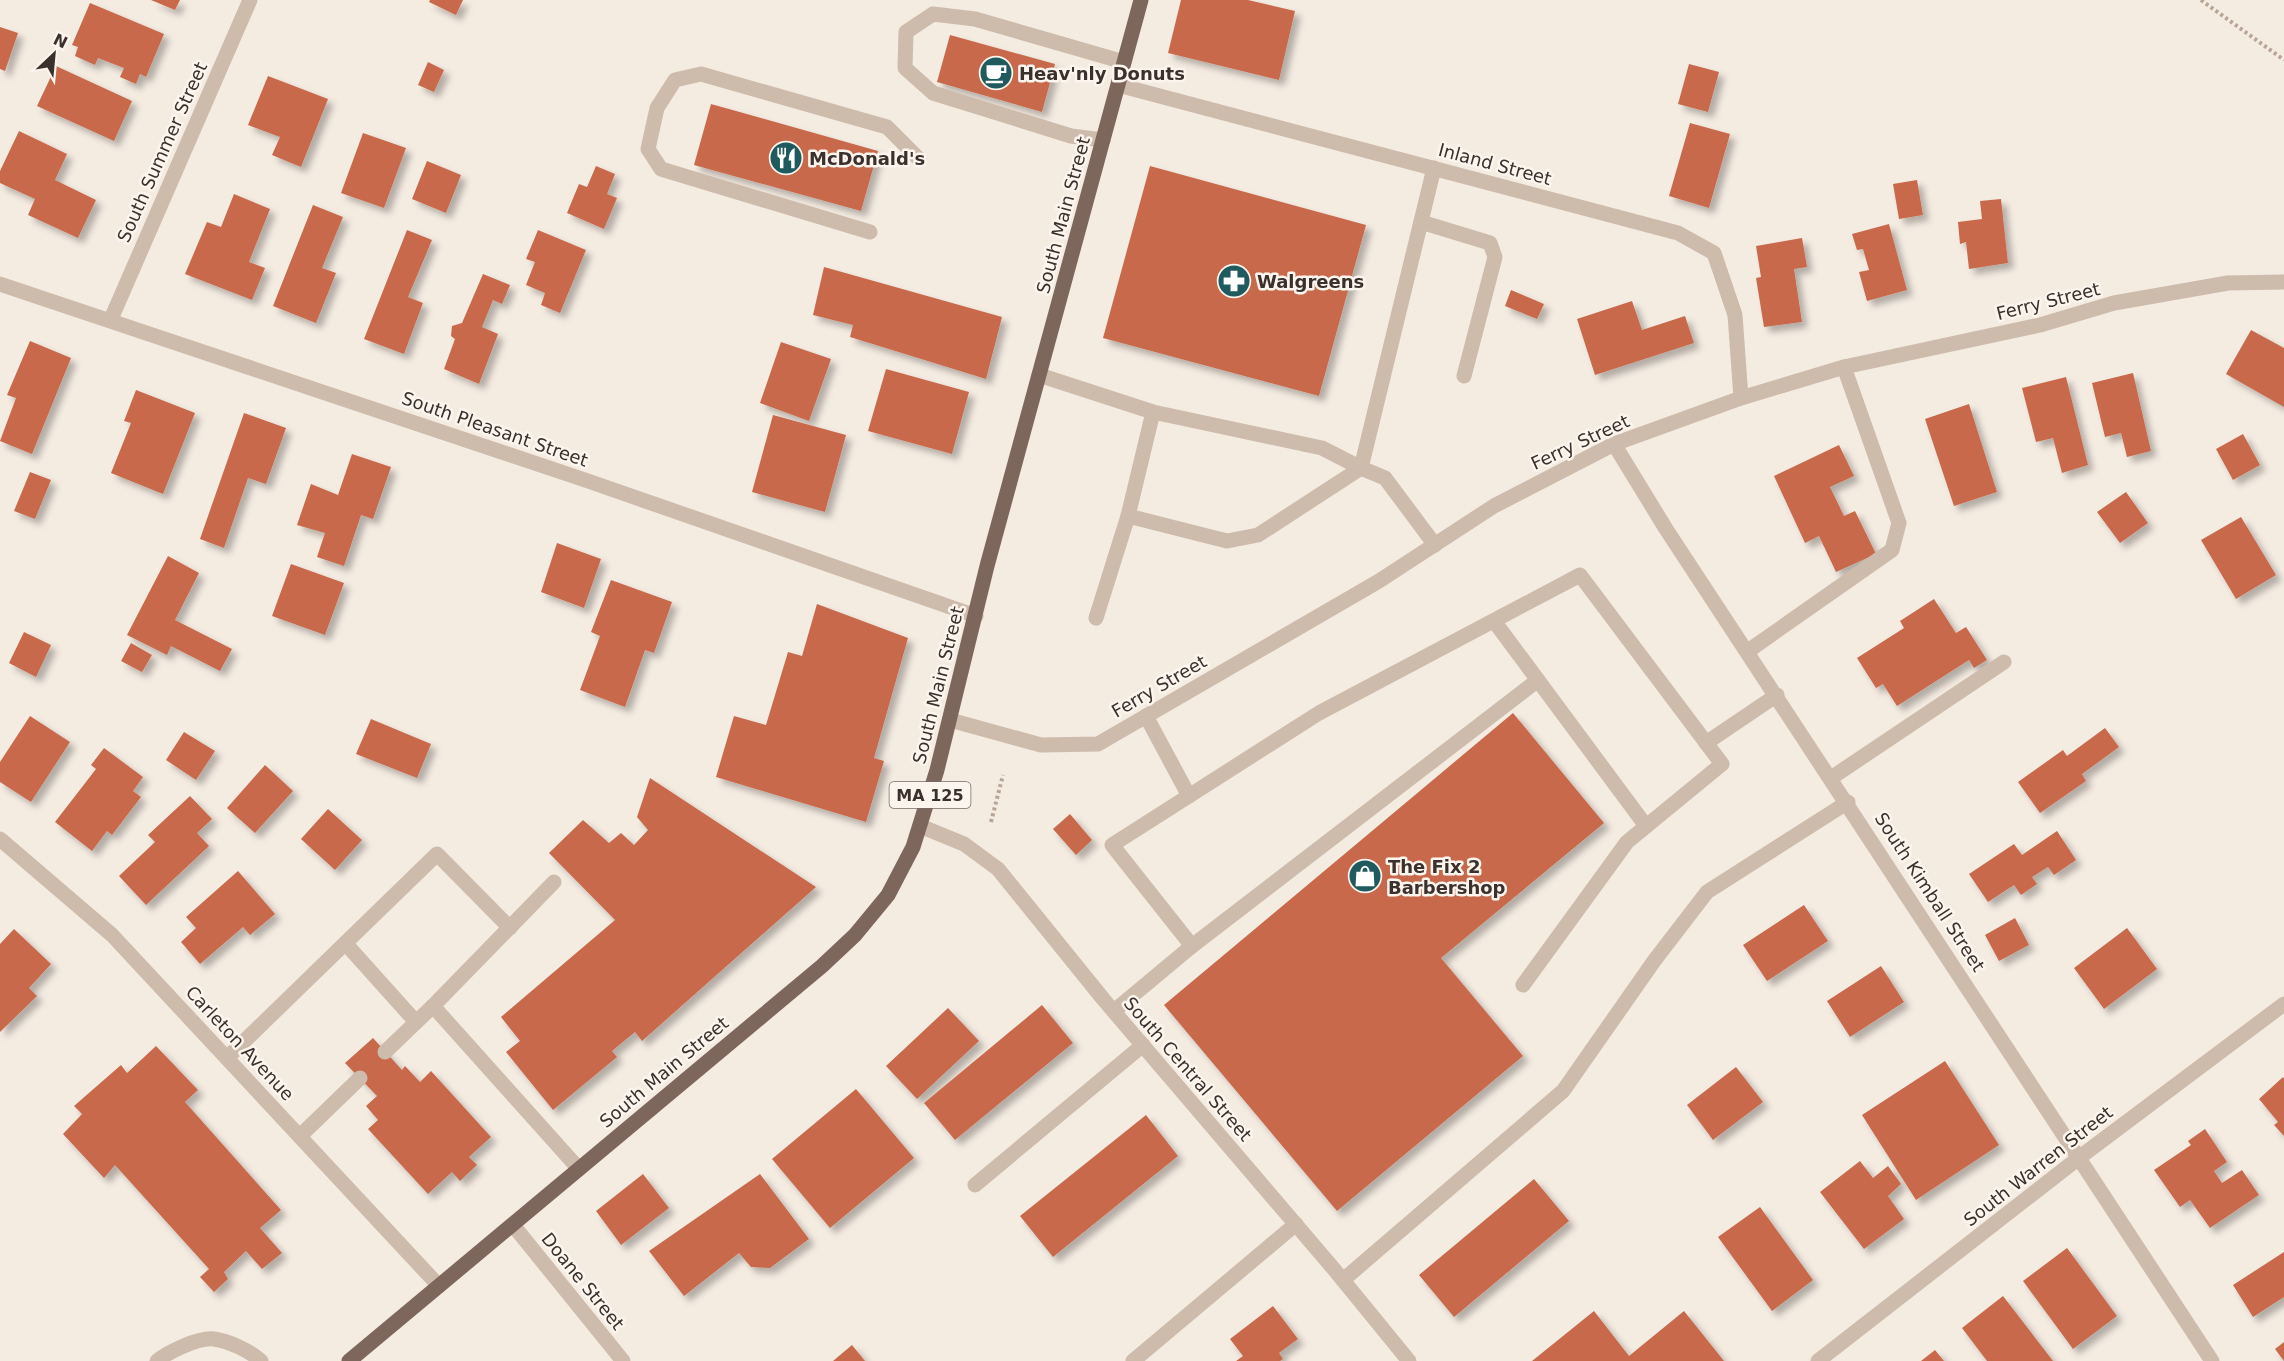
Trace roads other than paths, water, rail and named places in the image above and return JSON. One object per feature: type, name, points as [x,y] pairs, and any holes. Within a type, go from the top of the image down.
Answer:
[{"type":"main road","name":"South Main Street","points":[[349,1361],[822,966],[855,935],[888,895],[913,847],[950,720],[975,616],[1141,0]]},
{"type":"street","name":"South Summer Street","points":[[111,319],[250,0]]},
{"type":"street","points":[[1103,140],[1071,136],[933,93],[905,68],[906,32],[933,14],[975,19],[1124,63]]},
{"type":"street","points":[[870,232],[661,170],[648,149],[657,108],[675,80],[701,74],[887,127],[919,159]]},
{"type":"street","name":"Inland Street","points":[[1118,85],[1678,233],[1714,253],[1735,315],[1741,398]]},
{"type":"street","points":[[1128,516],[1227,541],[1258,535],[1361,468],[1434,168]]},
{"type":"street","points":[[1421,222],[1490,243],[1495,257],[1464,376]]},
{"type":"street","name":"Ferry Street","points":[[950,720],[1041,745],[1098,744],[1379,581],[1494,506],[1614,444],[1741,398],[1845,367],[2040,325],[2114,303],[2228,283],[2283,282]]},
{"type":"street","name":"South Pleasant Street","points":[[0,284],[111,319],[975,616]]},
{"type":"street","points":[[1748,651],[1892,550],[1899,522],[1845,367]]},
{"type":"street","points":[[1039,375],[1153,412],[1322,448],[1385,478],[1435,545]]},
{"type":"street","points":[[1096,618],[1128,516],[1153,412]]},
{"type":"street","name":"South Kimball Street","points":[[1614,444],[2212,1361]]},
{"type":"street","points":[[1192,946],[1112,845],[1319,713],[1580,576],[1722,764],[1627,842],[1523,985]]},
{"type":"street","points":[[1494,621],[1646,826]]},
{"type":"street","points":[[1831,778],[2004,662]]},
{"type":"street","points":[[1113,1011],[1192,946],[1538,680]]},
{"type":"street","points":[[1706,742],[1777,694]]},
{"type":"street","points":[[1146,716],[1189,796]]},
{"type":"street","points":[[1343,1280],[1563,1091],[1654,961],[1707,892],[1848,802]]},
{"type":"street","name":"South Central Street","points":[[920,826],[964,844],[998,869],[1113,1011],[1296,1224],[1408,1361]]},
{"type":"street","name":"Carleton Avenue","points":[[0,839],[112,935],[439,1286]]},
{"type":"street","points":[[227,1058],[437,855],[510,928]]},
{"type":"street","points":[[385,1052],[554,882]]},
{"type":"street","points":[[346,944],[416,1022]]},
{"type":"street","name":"South Warren Street","points":[[1818,1361],[2079,1157],[2284,1004]]},
{"type":"street","points":[[433,1006],[579,1169]]},
{"type":"street","points":[[975,1185],[1143,1045]]},
{"type":"street","points":[[300,1136],[360,1078]]},
{"type":"street","points":[[1133,1361],[1296,1224]]},
{"type":"street","name":"Doane Street","points":[[513,1225],[623,1361]]},
{"type":"street","points":[[157,1361],[170,1351],[213,1339],[252,1353],[261,1361]]},
{"type":"place","name":"Heav'nly Donuts","points":[[996,73]]},
{"type":"place","name":"McDonald's","points":[[786,158]]},
{"type":"place","name":"Walgreens","points":[[1234,281]]},
{"type":"place","name":"The Fix 2 Barbershop","points":[[1365,876]]}]
